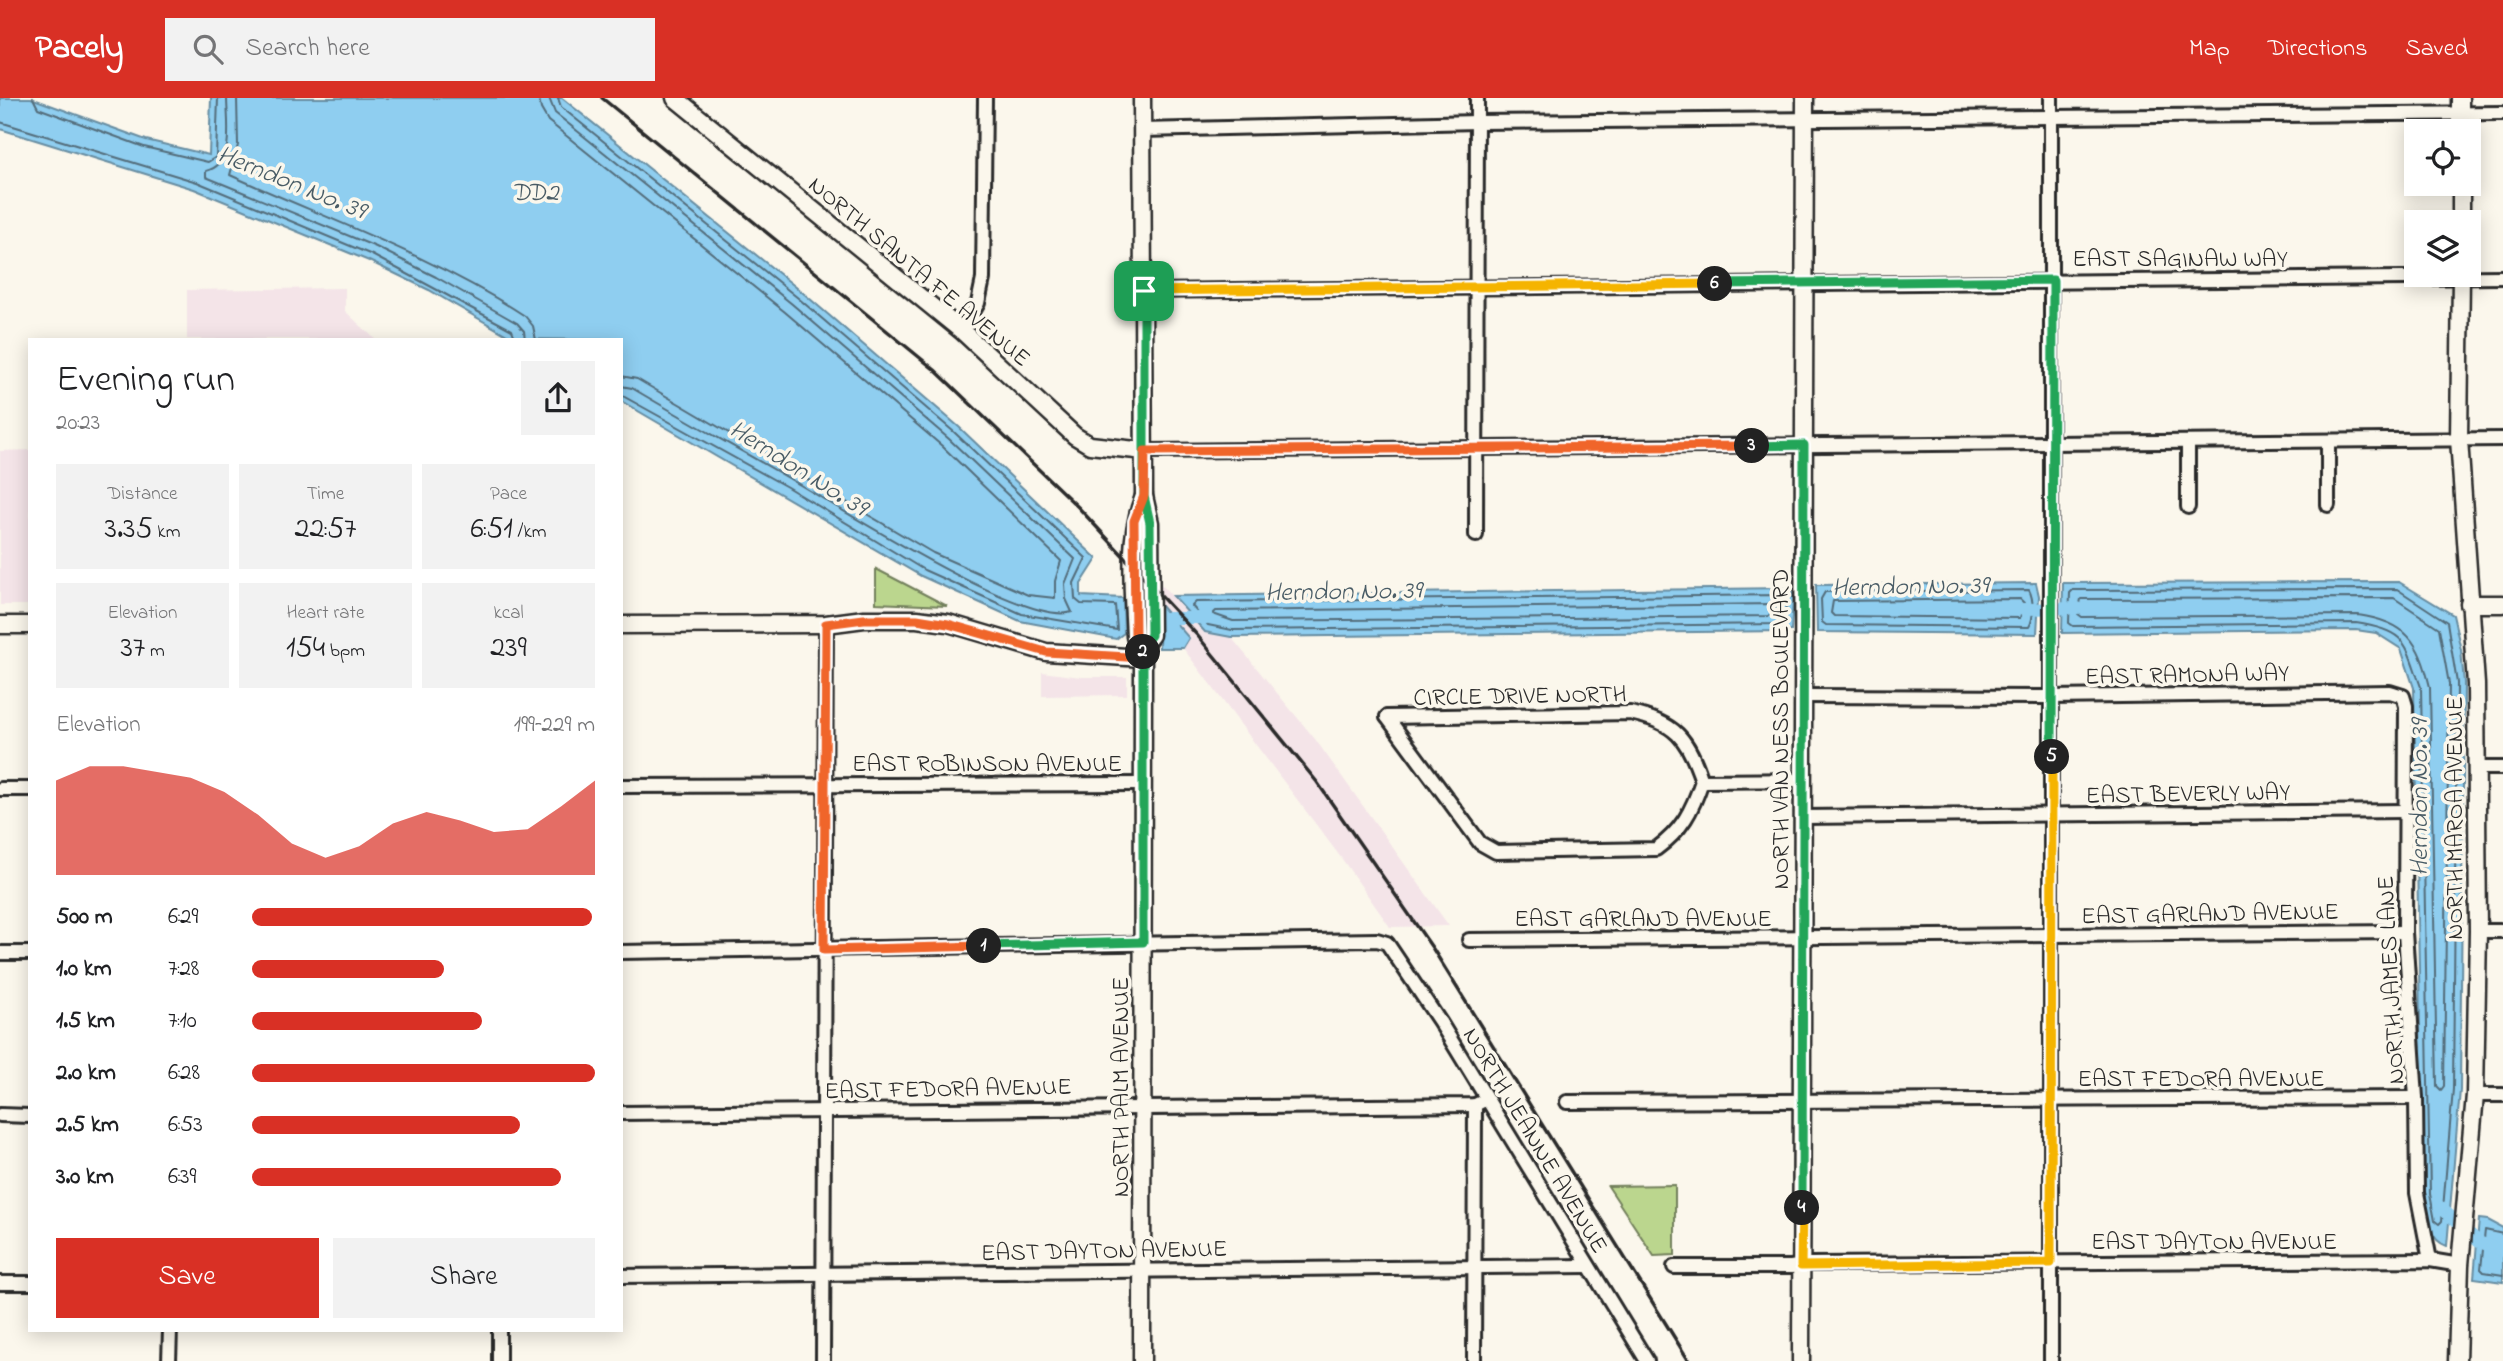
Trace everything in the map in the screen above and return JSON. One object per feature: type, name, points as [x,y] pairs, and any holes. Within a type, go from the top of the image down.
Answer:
[{"type":"street","name":"NORTH SANTA FE AVENUE","points":[[675,98],[962,331],[1075,436],[1090,446],[1145,451]]},
{"type":"street","points":[[962,331],[978,303],[983,279],[985,98]]},
{"type":"street","name":"NORTH PALM AVENUE","points":[[1142,98],[1145,451],[1144,496],[1134,521],[1142,600],[1143,643],[1142,1361]]},
{"type":"street","points":[[1476,536],[1477,98]]},
{"type":"street","name":"NORTH VAN NESS BOULEVARD","points":[[1801,1361],[1805,98]]},
{"type":"street","points":[[2051,98],[2051,1361]]},
{"type":"street","points":[[1142,130],[1477,122],[2051,116],[2460,105],[2503,113]]},
{"type":"street","name":"EAST SAGINAW WAY","points":[[2481,276],[2503,276]]},
{"type":"street","name":"EAST SAGINAW WAY","points":[[1144,291],[2404,277]]},
{"type":"street","name":"NORTH MAROA AVENUE","points":[[2457,1361],[2460,1265],[2475,1095],[2478,931],[2476,684],[2459,439],[2461,287]]},
{"type":"street","points":[[1145,451],[2503,439]]},
{"type":"street","points":[[2328,441],[2328,505]]},
{"type":"street","points":[[2188,443],[2188,507]]},
{"type":"street","points":[[2469,604],[2503,604]]},
{"type":"street","points":[[623,625],[826,624],[864,619],[917,619],[948,624],[1046,652],[1143,643]]},
{"type":"street","points":[[823,1361],[826,624]]},
{"type":"street","points":[[0,625],[28,625]]},
{"type":"street","name":"EAST RAMONA WAY","points":[[1803,696],[2052,697],[2390,692],[2403,696]]},
{"type":"street","name":"NORTH JAMES LANE","points":[[2403,696],[2406,706],[2405,932],[2416,1098],[2417,1193],[2430,1261]]},
{"type":"street","name":"CIRCLE DRIVE NORTH","points":[[1630,713],[1657,718],[1681,736],[1695,758],[1702,781],[1687,821],[1673,837],[1656,849],[1496,852],[1480,843],[1387,717],[1630,713]]},
{"type":"street","points":[[2477,768],[2503,768]]},
{"type":"street","points":[[1702,781],[1803,780]]},
{"type":"street","name":"EAST ROBINSON AVENUE","points":[[623,786],[1143,784]]},
{"type":"street","points":[[0,789],[28,789]]},
{"type":"street","name":"EAST BEVERLY WAY","points":[[1803,817],[2405,811]]},
{"type":"street","points":[[2478,931],[2503,931]]},
{"type":"street","name":"EAST GARLAND AVENUE","points":[[1469,940],[2405,932]]},
{"type":"street","name":"NORTH JEANNE AVENUE","points":[[1143,942],[1377,940],[1387,943],[1440,1022],[1480,1102],[1647,1361]]},
{"type":"street","points":[[623,952],[1143,942]]},
{"type":"street","points":[[0,953],[28,953]]},
{"type":"street","points":[[2475,1095],[2503,1095]]},
{"type":"street","name":"EAST FEDORA AVENUE","points":[[1567,1102],[2416,1098]]},
{"type":"street","points":[[1474,1361],[1473,1267],[1480,1102]]},
{"type":"street","name":"EAST FEDORA AVENUE","points":[[623,1113],[1480,1102]]},
{"type":"street","points":[[0,1115],[28,1116]]},
{"type":"street","name":"EAST DAYTON AVENUE","points":[[1674,1267],[2430,1261],[2460,1265]]},
{"type":"street","name":"EAST DAYTON AVENUE","points":[[623,1276],[1588,1266]]},
{"type":"street","points":[[0,1283],[28,1283]]},
{"type":"street","points":[[169,1361],[170,1332]]},
{"type":"street","points":[[499,1332],[499,1361]]},
{"type":"shaded area","points":[[345,288],[345,311],[374,338],[187,338],[187,290]]},
{"type":"shaded area","points":[[28,450],[28,605],[0,605],[0,451]]},
{"type":"shaded area","points":[[1159,582],[1205,632],[1231,637],[1315,739],[1449,926],[1390,927],[1183,648],[1189,638],[1160,605]]},
{"type":"shaded area","points":[[1042,672],[1081,677],[1127,677],[1127,695],[1042,696]]},
{"type":"green space","points":[[876,569],[947,606],[876,603]]},
{"type":"green space","points":[[1675,1185],[1675,1255],[1654,1256],[1608,1186]]},
{"type":"water","name":"DD2","points":[[0,98],[31,98],[146,140],[209,155],[211,98],[562,98],[802,292],[959,427],[1097,559],[1081,584],[1081,596],[1123,598],[1124,633],[1116,639],[1020,621],[921,576],[623,402],[623,338],[512,338],[429,290],[369,261],[194,189],[0,129]]},
{"type":"water","points":[[2399,582],[2453,615],[2461,650],[2464,683],[2460,1090],[2447,1246],[2440,1243],[2431,1232],[2423,1195],[2414,688],[2401,649],[2376,633],[2356,630],[2062,633],[2063,583]]},
{"type":"water","points":[[2036,583],[2039,596],[2037,634],[1817,632],[1816,585]]},
{"type":"water","points":[[1791,588],[1791,631],[1231,637],[1205,632],[1173,596]]},
{"type":"water","points":[[1160,605],[1189,638],[1183,648],[1159,648]]},
{"type":"water","points":[[2479,1219],[2488,1220],[2503,1228],[2503,1282],[2474,1278]]},
{"type":"waterway","name":"Herndon No. 39","points":[[2023,609],[2078,608]]},
{"type":"waterway","name":"Herndon No. 39","points":[[1155,618],[1207,618]]},
{"type":"waterway","name":"Herndon No. 39","points":[[2439,1206],[2479,1242],[2503,1251]]},
{"type":"railway","points":[[602,98],[935,370],[1078,507],[1197,635],[1317,782],[1433,949],[1689,1361]]},
{"type":"route","points":[[1144,291],[1144,496],[1150,523],[1151,635],[1143,646],[1143,942],[824,950],[826,624],[864,619],[917,619],[948,624],[1046,652],[1072,656],[1143,658],[1143,646],[1135,637],[1134,521],[1144,496],[1145,451],[1804,445],[1801,1266],[2051,1263],[2053,280],[1144,291]]}]
